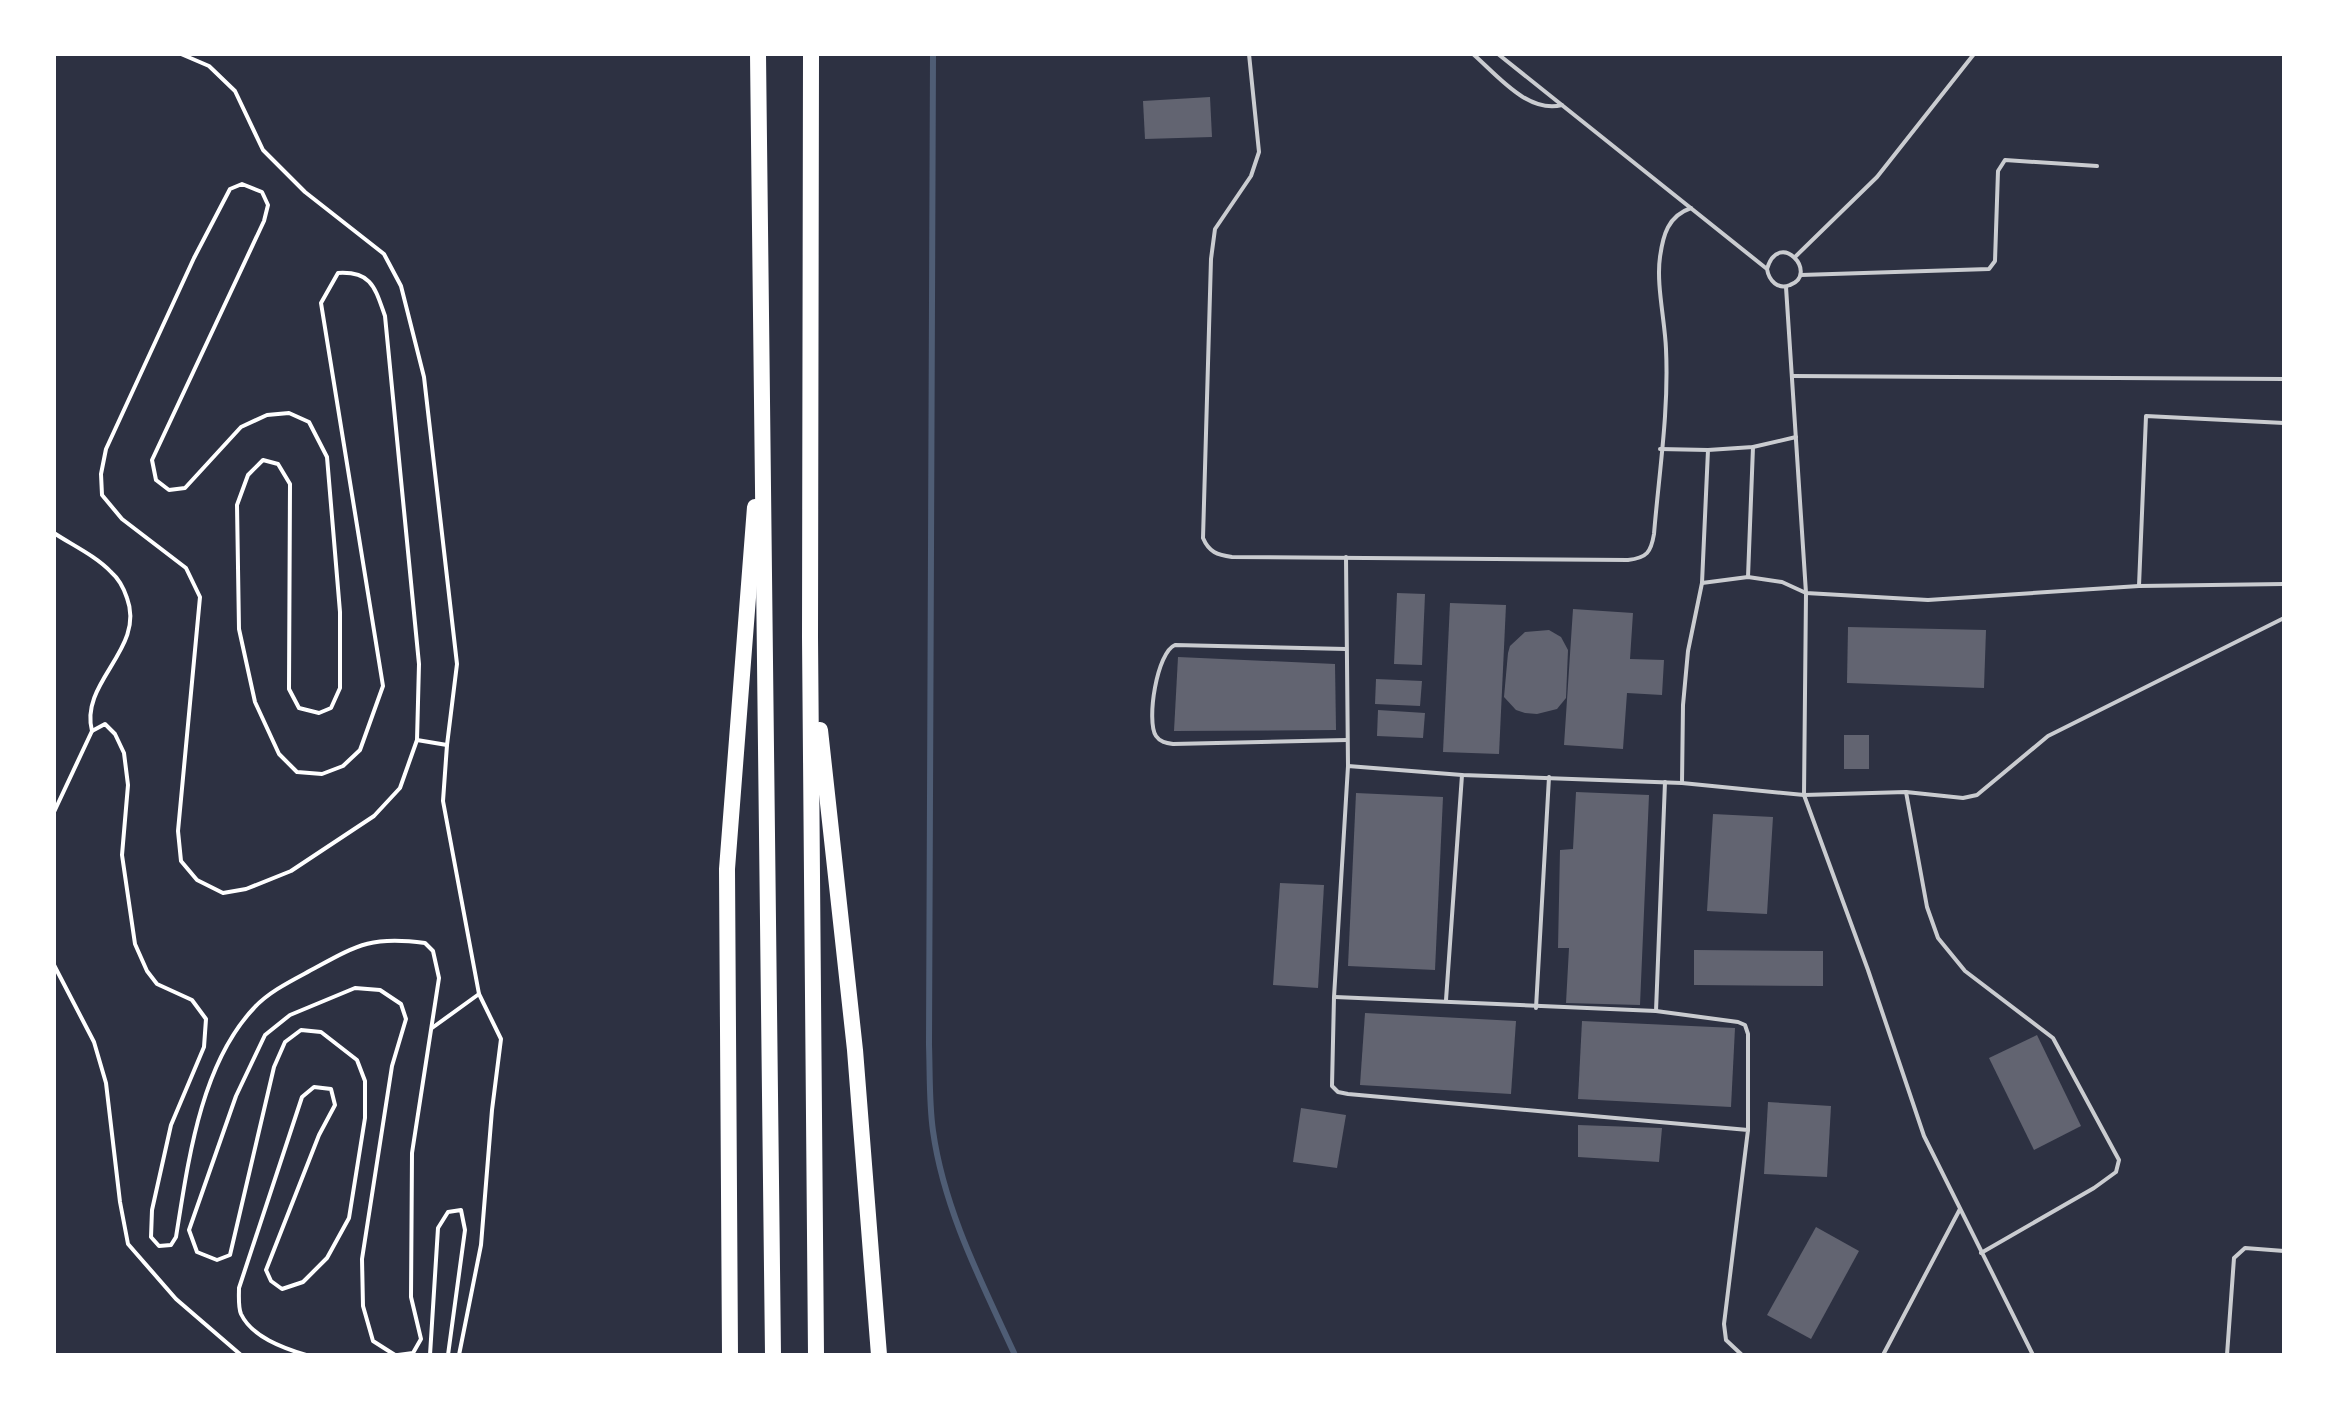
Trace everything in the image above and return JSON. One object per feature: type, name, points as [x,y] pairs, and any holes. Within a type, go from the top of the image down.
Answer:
[{"type":"highway","points":[[758,54],[773,1355]]},
{"type":"highway","points":[[811,54],[810,637],[816,1355]]},
{"type":"highway","points":[[730,1355],[727,869],[763,398]]},
{"type":"highway","points":[[810,637],[855,1050],[879,1355]]},
{"type":"lane","points":[[1249,54],[1259,152],[1251,176],[1221,217],[1213,239],[1203,538],[1210,550],[1232,557],[1639,559],[1648,554],[1652,546],[1666,409],[1666,349],[1659,259],[1668,225],[1674,217],[1691,208]]},
{"type":"lane","points":[[1473,54],[1514,90],[1538,105],[1550,109],[1562,105]]},
{"type":"lane","points":[[1498,54],[1767,269]]},
{"type":"lane","points":[[1795,257],[1877,177],[1974,54]]},
{"type":"lane","points":[[1800,275],[1989,269],[1995,261],[1998,171],[2005,160],[2097,166]]},
{"type":"lane","points":[[1787,253],[1795,257],[1800,266],[1800,275],[1795,283],[1786,287],[1776,285],[1769,279],[1767,269],[1770,260],[1777,254],[1787,253]]},
{"type":"lane","points":[[1786,287],[1806,593],[1804,795],[1924,1136],[2033,1355]]},
{"type":"lane","points":[[1793,376],[2284,379]]},
{"type":"lane","points":[[2139,586],[2146,416],[2284,423]]},
{"type":"lane","points":[[1660,449],[1753,447],[1796,437]]},
{"type":"lane","points":[[1748,577],[1753,447]]},
{"type":"lane","points":[[1682,783],[1683,705],[1688,651],[1702,583],[1708,450]]},
{"type":"lane","points":[[1346,557],[1348,766],[1331,1083],[1338,1092],[1748,1130]]},
{"type":"lane","points":[[1702,583],[1748,577],[1782,582],[1806,593],[1928,600],[2139,586],[2284,584]]},
{"type":"lane","points":[[1348,766],[1462,775],[1682,783],[1804,795],[1906,792],[1963,798],[1977,795],[2048,736],[2284,618]]},
{"type":"lane","points":[[1346,649],[1175,645],[1165,651],[1161,661],[1153,724],[1158,738],[1164,743],[1173,744],[1347,740]]},
{"type":"lane","points":[[1446,1001],[1462,775]]},
{"type":"lane","points":[[1536,1008],[1549,777]]},
{"type":"lane","points":[[1656,1011],[1665,782]]},
{"type":"lane","points":[[1906,792],[1927,907],[1938,938],[1965,971],[2053,1038],[2119,1160],[2116,1172],[2094,1188],[1981,1253]]},
{"type":"lane","points":[[1334,997],[1656,1011],[1745,1025],[1748,1034],[1748,1130],[1724,1324],[1726,1340],[1742,1355]]},
{"type":"lane","points":[[1883,1355],[1960,1209]]},
{"type":"lane","points":[[2227,1355],[2234,1258],[2245,1248],[2284,1251]]},
{"type":"path","points":[[181,54],[209,66],[235,91],[263,150],[305,192],[384,254],[401,286],[424,377],[457,664],[443,801],[479,994],[501,1039],[481,1245],[459,1355]]},
{"type":"path","points":[[242,184],[262,192],[268,205],[264,221],[152,460],[156,480],[169,490],[185,488],[241,427],[267,415],[289,413],[309,422],[327,457],[340,612],[340,688],[331,708],[319,713],[299,708],[289,689],[290,484],[278,464],[263,460],[248,475],[237,505],[239,629],[255,702],[279,754],[297,772],[322,774],[343,766],[360,750],[383,686],[321,303],[338,273],[356,272],[374,285],[385,316],[419,664],[417,740],[400,788],[374,816],[291,871],[246,889],[223,893],[197,880],[181,861],[178,831],[200,597],[186,568],[122,519],[102,495],[101,474],[106,449],[194,258],[230,189],[242,184]]},
{"type":"path","points":[[54,533],[112,572],[124,590],[131,609],[130,630],[90,702],[88,717],[92,731]]},
{"type":"path","points":[[54,812],[92,731],[105,724],[115,734],[124,753],[128,785],[122,855],[135,944],[147,971],[157,984],[192,1000],[206,1019],[204,1047],[171,1125],[152,1210],[151,1237],[159,1246],[171,1245],[176,1237],[189,1161],[206,1096],[229,1041],[255,1006],[294,979],[358,945],[394,939],[425,943],[433,951],[439,978],[412,1153],[411,1297],[421,1339],[413,1353],[397,1355],[373,1341],[363,1306],[362,1259],[392,1066],[406,1019],[401,1004],[380,990],[355,988],[290,1015],[265,1035],[236,1096],[189,1230],[197,1252],[217,1260],[230,1255],[274,1067],[285,1042],[301,1030],[321,1032],[357,1060],[365,1081],[365,1118],[349,1218],[327,1258],[303,1282],[282,1289],[271,1281],[266,1270],[319,1135],[335,1105],[331,1089],[314,1087],[302,1097],[239,1288],[240,1312],[252,1327],[278,1347],[306,1355]]},
{"type":"path","points":[[417,740],[447,745]]},
{"type":"path","points":[[54,965],[94,1042],[106,1083],[128,1244],[176,1299],[241,1355]]},
{"type":"path","points":[[430,1030],[479,994]]},
{"type":"path","points":[[430,1355],[438,1228],[448,1212],[461,1210],[465,1230],[448,1355]]},
{"type":"building","points":[[1210,97],[1212,137],[1145,139],[1143,101]]},
{"type":"building","points":[[1397,593],[1425,594],[1422,665],[1394,664]]},
{"type":"building","points":[[1450,603],[1506,605],[1499,754],[1443,752]]},
{"type":"building","points":[[1573,609],[1633,613],[1630,659],[1664,660],[1662,695],[1627,693],[1623,749],[1564,745]]},
{"type":"building","points":[[1848,627],[1986,630],[1984,688],[1847,683]]},
{"type":"building","points":[[1549,630],[1561,637],[1568,650],[1566,698],[1557,709],[1537,714],[1516,710],[1504,697],[1510,646],[1525,632]]},
{"type":"building","points":[[1178,657],[1335,664],[1336,730],[1174,731]]},
{"type":"building","points":[[1376,679],[1422,681],[1420,706],[1375,704]]},
{"type":"building","points":[[1378,710],[1425,713],[1423,738],[1377,736]]},
{"type":"building","points":[[1844,735],[1869,735],[1869,769],[1844,769]]},
{"type":"building","points":[[1576,792],[1649,795],[1640,1005],[1566,1003],[1569,948],[1558,948],[1560,850],[1573,849]]},
{"type":"building","points":[[1356,793],[1443,797],[1435,970],[1348,966]]},
{"type":"building","points":[[1713,814],[1773,817],[1767,914],[1707,911]]},
{"type":"building","points":[[1280,883],[1324,885],[1318,988],[1273,985]]},
{"type":"building","points":[[1694,950],[1823,951],[1823,986],[1694,985]]},
{"type":"building","points":[[1365,1013],[1516,1021],[1511,1094],[1360,1085]]},
{"type":"building","points":[[1582,1021],[1735,1028],[1731,1107],[1578,1099]]},
{"type":"building","points":[[2037,1035],[2081,1126],[2034,1150],[1989,1058]]},
{"type":"building","points":[[1768,1102],[1831,1106],[1827,1177],[1764,1174]]},
{"type":"building","points":[[1301,1108],[1346,1115],[1337,1168],[1293,1162]]},
{"type":"building","points":[[1578,1125],[1662,1128],[1659,1162],[1578,1157]]},
{"type":"building","points":[[1816,1227],[1859,1251],[1811,1339],[1767,1315]]},
{"type":"waterway","points":[[933,54],[931,1110],[938,1160],[955,1218],[1015,1355]]}]
